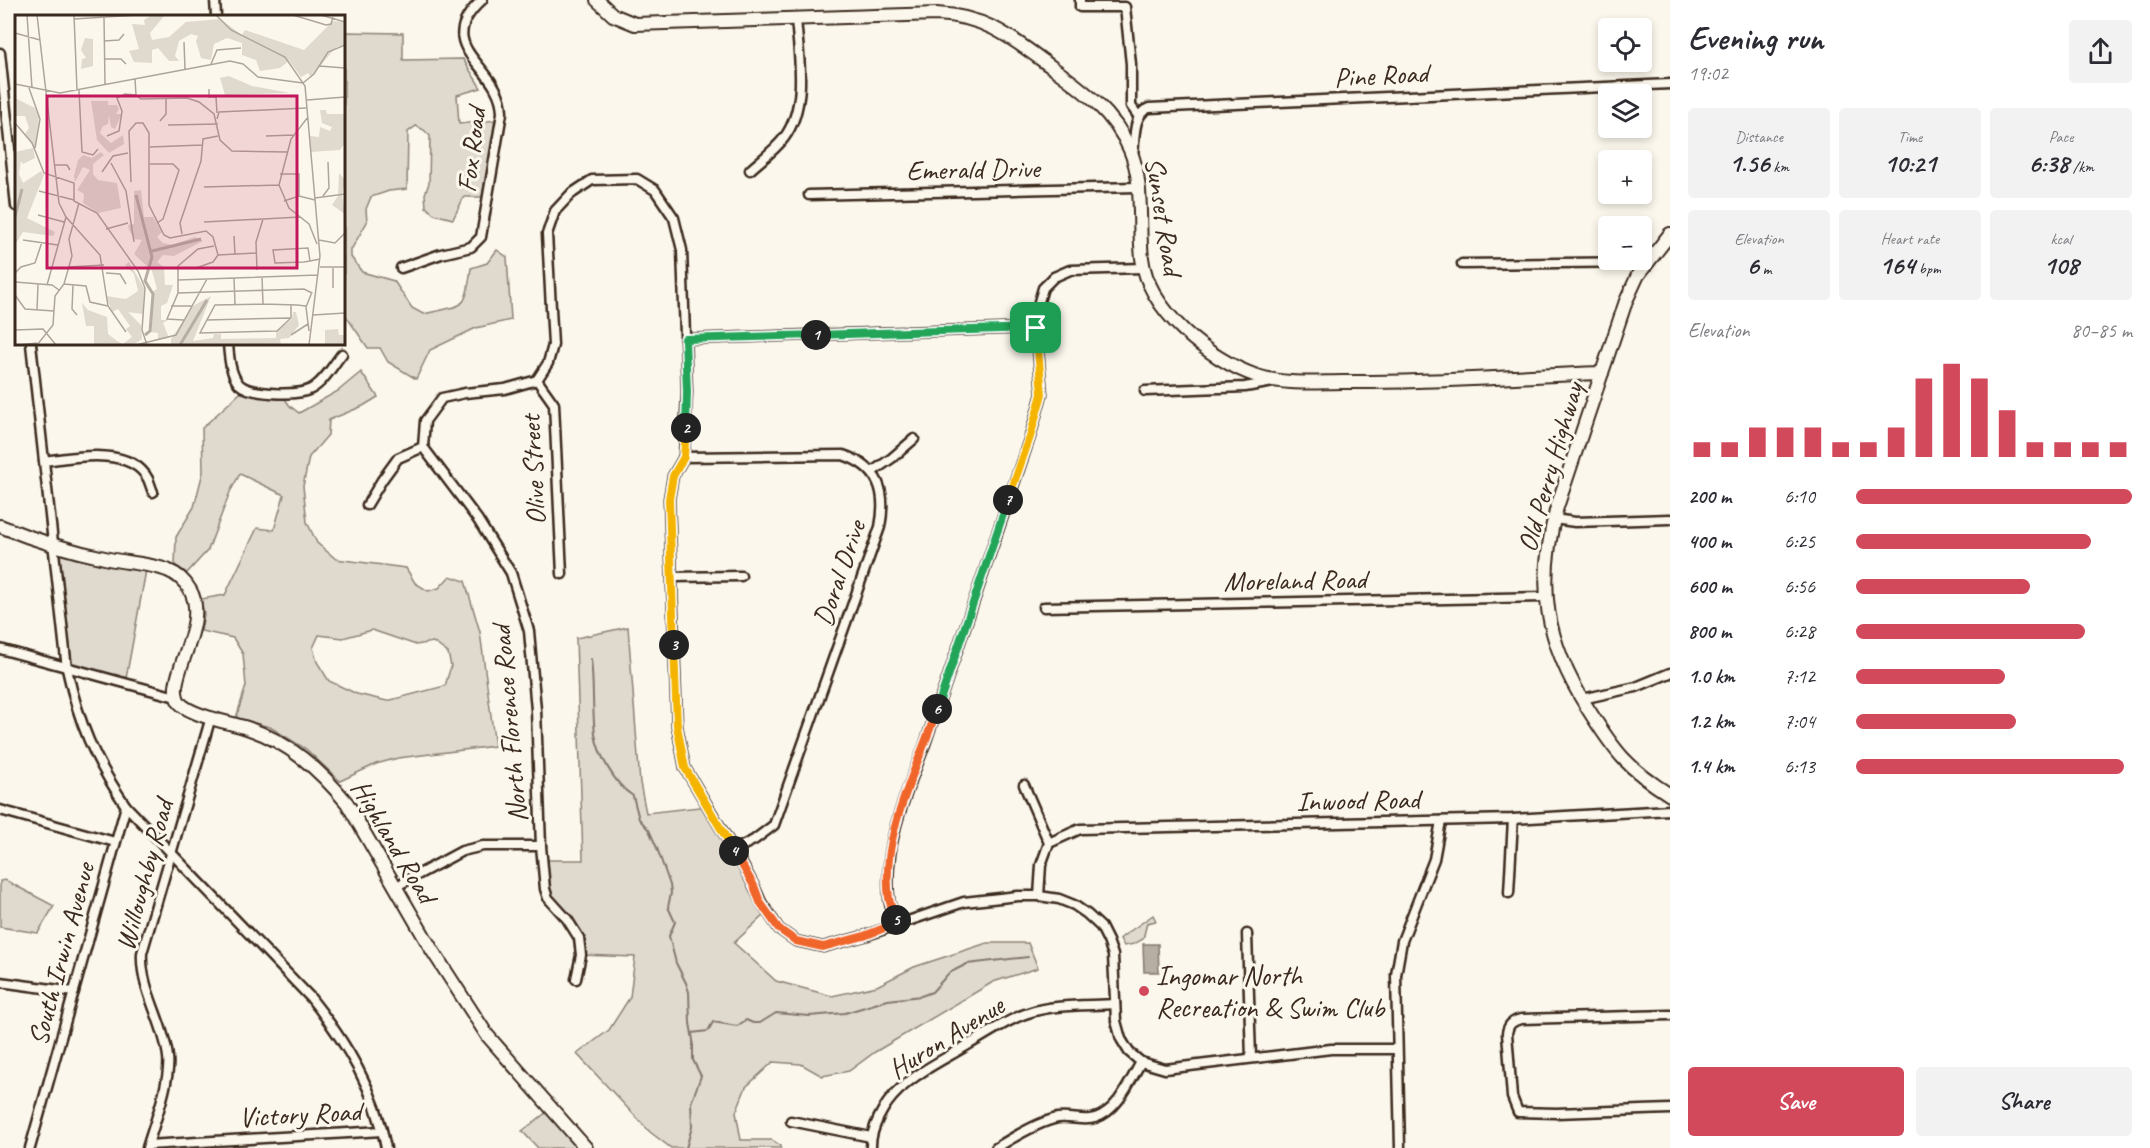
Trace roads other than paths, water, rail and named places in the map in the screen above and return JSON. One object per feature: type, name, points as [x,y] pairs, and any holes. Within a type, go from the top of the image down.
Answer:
[{"type":"street","points":[[215,0],[216,15]]},
{"type":"street","name":"Fox Road","points":[[401,268],[441,254],[471,247],[481,237],[502,114],[502,101],[461,38],[463,23],[482,0]]},
{"type":"street","name":"Sunset Road","points":[[597,0],[613,15],[635,24],[937,14],[956,15],[981,21],[1015,39],[1098,102],[1121,132],[1133,157],[1143,268],[1159,304],[1176,324],[1188,333],[1235,366],[1257,376],[1278,381],[1391,382],[1602,373]]},
{"type":"street","points":[[1080,0],[1080,7],[1125,7],[1131,64],[1131,106],[1138,117],[1133,157]]},
{"type":"street","points":[[750,170],[780,143],[794,120],[799,90],[796,19]]},
{"type":"street","points":[[0,53],[15,196]]},
{"type":"street","name":"Pine Road","points":[[1138,117],[1145,110],[1154,108],[1670,84]]},
{"type":"street","name":"Olive Street","points":[[562,574],[554,404],[537,380],[548,363],[553,345],[547,234],[555,211],[571,194],[592,180],[637,179],[655,190],[674,218],[682,250],[687,392],[684,457],[673,476],[669,499],[677,726],[685,768],[734,850],[760,902],[779,929],[796,941],[823,947],[864,936],[964,902],[1039,896],[1059,899],[1074,905],[1088,914],[1101,927],[1113,954],[1116,1021],[1121,1039],[1129,1052],[1141,1062]]},
{"type":"street","name":"Emerald Drive","points":[[809,195],[1137,187]]},
{"type":"street","name":"Old Perry Highway","points":[[1652,256],[1670,234]]},
{"type":"street","points":[[1462,264],[1598,263]]},
{"type":"street","points":[[897,923],[889,899],[889,851],[902,806],[1030,437],[1042,394],[1036,328],[1038,305],[1043,288],[1054,277],[1070,270],[1143,268]]},
{"type":"street","name":"Old Perry Highway","points":[[1642,270],[1626,301],[1554,519],[1546,564],[1546,597],[1557,651],[1582,699],[1626,763],[1670,795]]},
{"type":"street","points":[[685,339],[1036,328]]},
{"type":"street","points":[[31,345],[67,669],[75,705],[86,736],[103,771],[126,806],[325,1015],[366,1085],[386,1148]]},
{"type":"street","points":[[228,345],[234,376],[239,383],[245,388],[267,392],[297,393],[312,389],[342,354]]},
{"type":"street","points":[[367,505],[398,458],[423,447],[425,421],[442,398],[505,389],[537,380]]},
{"type":"street","points":[[1145,391],[1245,387],[1278,381]]},
{"type":"street","points":[[684,457],[843,455],[859,460],[872,472],[892,459],[914,439]]},
{"type":"street","name":"North Florence Road","points":[[423,447],[478,520],[511,573],[529,631],[536,710],[544,889],[548,898],[567,919],[579,939],[580,955],[576,978]]},
{"type":"street","points":[[44,461],[91,457],[124,459],[140,469],[148,478],[153,492]]},
{"type":"street","name":"Doral Drive","points":[[734,850],[754,840],[774,825],[880,527],[883,496],[872,472]]},
{"type":"street","points":[[1554,519],[1575,522],[1670,519]]},
{"type":"street","points":[[0,526],[98,557],[163,569],[177,575],[186,584],[194,598],[197,612],[195,626],[177,679],[176,697],[0,650]]},
{"type":"street","points":[[672,577],[741,576]]},
{"type":"street","name":"Moreland Road","points":[[1044,607],[1546,597]]},
{"type":"street","points":[[1582,699],[1636,687],[1670,673]]},
{"type":"street","name":"Highland Road","points":[[176,697],[186,708],[276,740],[325,777],[347,804],[432,951],[487,1035],[586,1148]]},
{"type":"street","name":"Willoughby Road","points":[[147,1147],[168,1064],[162,1034],[142,972],[142,953],[211,717]]},
{"type":"street","points":[[1024,785],[1049,843],[1041,865],[1039,896]]},
{"type":"street","name":"South Irwin Avenue","points":[[30,1148],[126,806]]},
{"type":"street","points":[[0,810],[115,842]]},
{"type":"street","name":"Inwood Road","points":[[1049,843],[1080,829],[1513,819],[1670,810]]},
{"type":"street","points":[[1509,893],[1513,819]]},
{"type":"street","points":[[1400,1148],[1396,975],[1402,941],[1434,859],[1441,821]]},
{"type":"street","points":[[395,887],[462,851],[483,846],[541,846]]},
{"type":"street","points":[[1247,934],[1251,1058]]},
{"type":"street","points":[[0,982],[74,992]]},
{"type":"street","name":"Huron Avenue","points":[[871,1148],[871,1137],[887,1104],[898,1091],[936,1064],[1010,1020],[1028,1012],[1046,1009],[1115,1004]]},
{"type":"street","points":[[1670,1015],[1521,1019],[1508,1027],[1507,1034],[1509,1079],[1516,1110],[1521,1113],[1670,1109]]},
{"type":"street","points":[[996,1148],[1016,1135],[1058,1118],[1095,1119],[1109,1110],[1119,1098],[1141,1062],[1165,1069],[1331,1050],[1397,1049]]},
{"type":"street","points":[[791,1121],[871,1137]]},
{"type":"street","name":"Victory Road","points":[[147,1147],[382,1131]]},
{"type":"waterway","points":[[591,659],[594,725],[600,751],[614,777],[633,796],[639,819],[649,830],[670,885],[668,907],[675,922],[669,936],[676,963],[689,992],[693,1060],[701,1076],[691,1103],[692,1127],[686,1148]]},
{"type":"waterway","points":[[692,1033],[708,1031],[713,1022],[737,1026],[746,1020],[760,1023],[776,1013],[809,1016],[845,1013],[888,1000],[921,996],[932,992],[949,973],[967,964],[1028,957]]},
{"type":"place","name":"Ingomar North Recreation & Swim Club","points":[[1144,991]]}]
